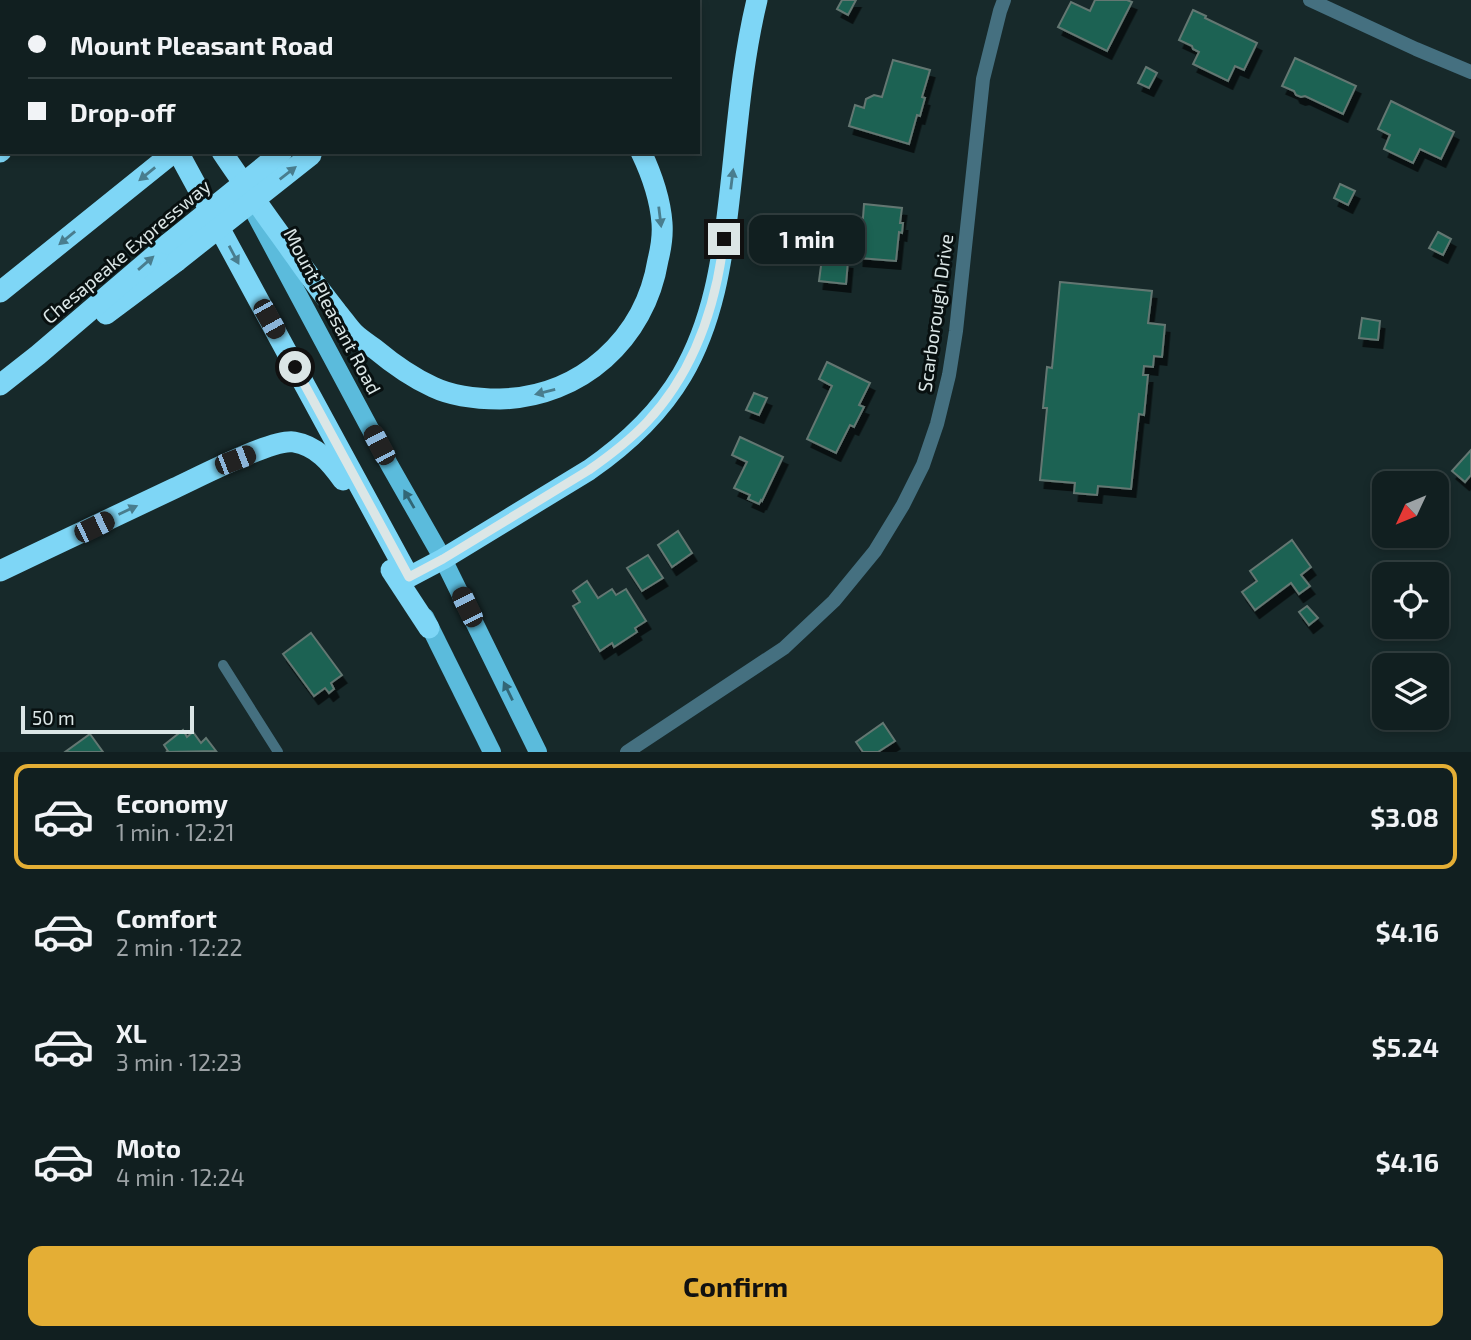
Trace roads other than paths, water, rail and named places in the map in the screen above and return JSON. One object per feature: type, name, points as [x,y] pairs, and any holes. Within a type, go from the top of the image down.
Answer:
[{"type":"highway","points":[[177,154],[409,577],[443,559],[608,457],[647,422],[682,376],[701,338],[721,265],[746,52],[757,0]]},
{"type":"highway","points":[[0,292],[173,154]]},
{"type":"highway","points":[[224,154],[317,286],[354,333],[403,371],[435,388],[460,396],[484,399],[515,398],[551,391],[571,383],[612,352],[632,326],[651,290],[661,245],[662,224],[657,191],[642,154]]},
{"type":"highway","name":"Chesapeake Expressway","points":[[0,386],[173,253],[280,154]]},
{"type":"highway","points":[[173,253],[313,154]]},
{"type":"highway","points":[[0,571],[235,460],[284,442],[293,442],[315,449],[328,459],[345,482],[387,563],[429,628]]},
{"type":"main road","name":"Mount Pleasant Road","points":[[224,154],[443,559],[538,752]]},
{"type":"main road","points":[[409,577],[429,628],[492,752]]},
{"type":"street","name":"Scarborough Drive","points":[[627,752],[784,648],[834,601],[875,551],[913,485],[937,424],[949,375],[984,79],[1004,0]]},
{"type":"street","points":[[1310,0],[1471,72]]},
{"type":"lane","points":[[223,665],[278,752]]}]
